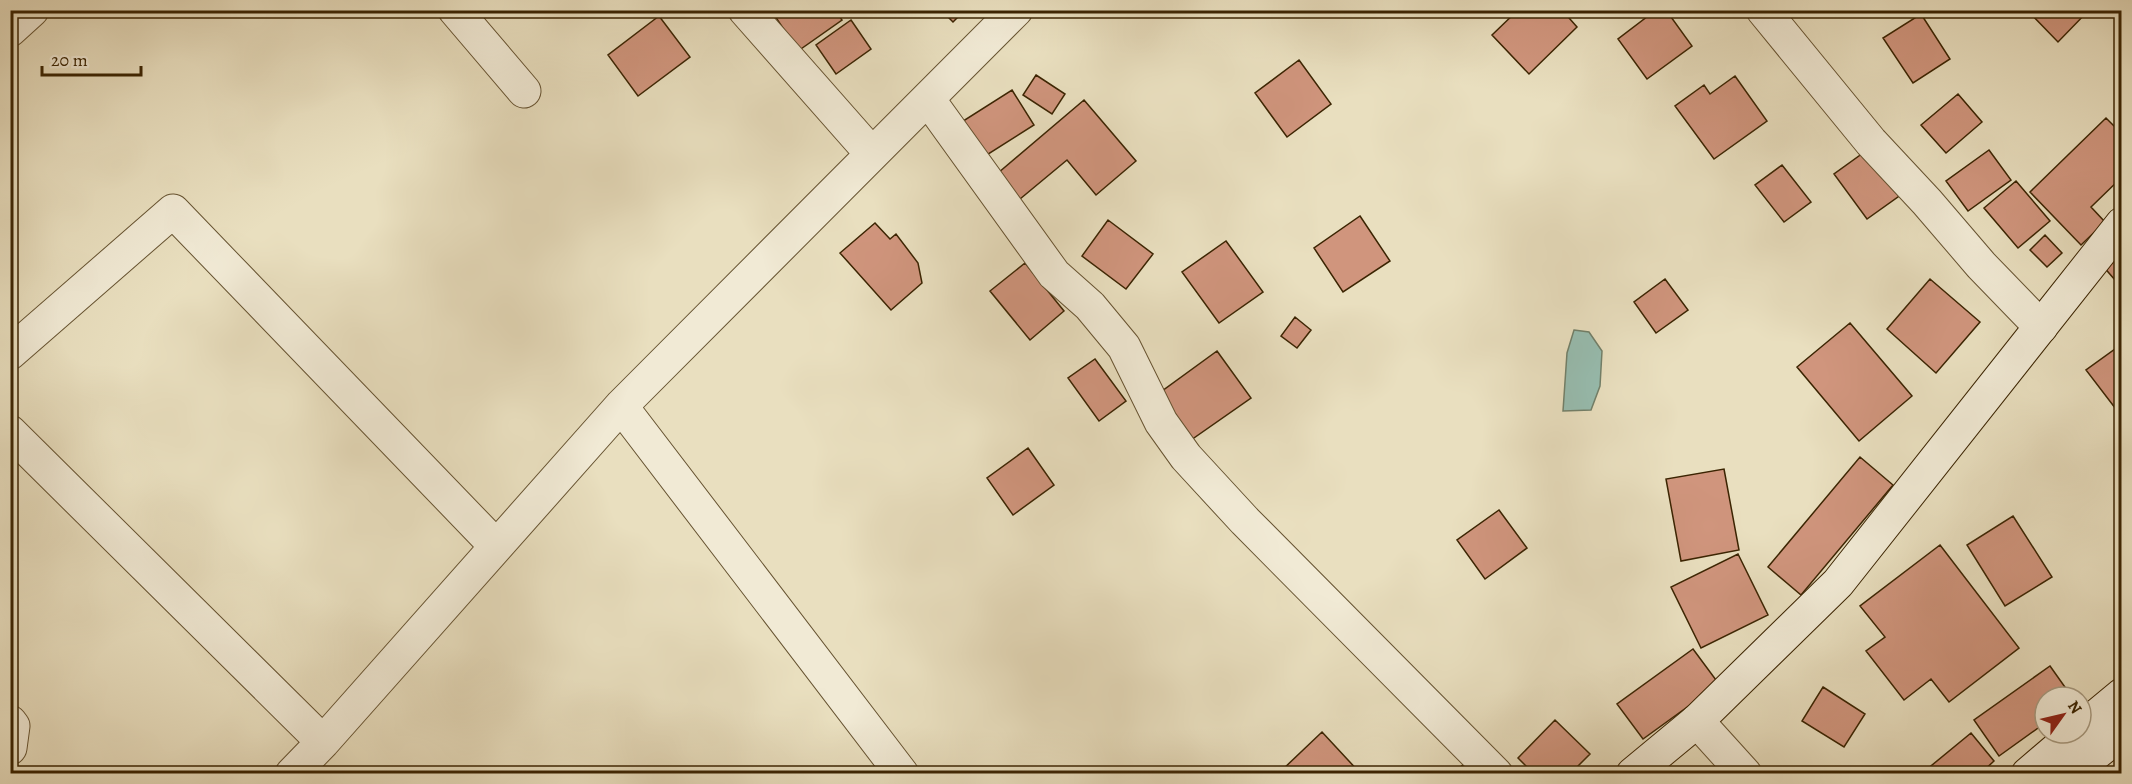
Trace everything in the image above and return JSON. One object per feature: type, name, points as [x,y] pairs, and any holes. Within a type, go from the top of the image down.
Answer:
[{"type":"street","points":[[10,30],[32,10]]},
{"type":"street","points":[[455,10],[524,91]]},
{"type":"street","points":[[745,10],[872,154]]},
{"type":"street","points":[[292,774],[621,406],[1016,10]]},
{"type":"street","points":[[1763,10],[1871,142],[1981,265],[2041,327]]},
{"type":"street","points":[[928,99],[1054,274],[1089,306],[1124,346],[1161,422],[1186,457],[1245,521],[1496,774]]},
{"type":"street","points":[[10,353],[173,212],[496,546]]},
{"type":"street","points":[[1633,774],[1697,721],[1838,583],[2121,224]]},
{"type":"street","points":[[621,406],[902,774]]},
{"type":"street","points":[[10,432],[323,742]]},
{"type":"street","points":[[2093,719],[2121,695]]},
{"type":"street","points":[[1697,721],[1745,774]]},
{"type":"street","points":[[10,722],[13,726],[10,748]]},
{"type":"street","points":[[2070,774],[2121,732]]},
{"type":"street","points":[[2028,774],[2062,745]]},
{"type":"water","points":[[1574,330],[1589,332],[1602,351],[1600,386],[1591,410],[1563,411],[1567,353]]},
{"type":"building","points":[[771,10],[835,10],[842,20],[798,51]]},
{"type":"building","points":[[941,10],[965,10],[953,22]]},
{"type":"building","points":[[1518,10],[1562,10],[1577,27],[1529,74],[1492,35]]},
{"type":"building","points":[[1656,10],[1666,10],[1692,46],[1647,79],[1618,39]]},
{"type":"building","points":[[2027,10],[2089,10],[2058,42]]},
{"type":"building","points":[[1921,14],[1950,59],[1913,83],[1883,38]]},
{"type":"building","points":[[659,16],[690,57],[638,96],[608,55]]},
{"type":"building","points":[[851,20],[871,49],[836,74],[816,45]]},
{"type":"building","points":[[1299,60],[1331,104],[1287,137],[1255,93]]},
{"type":"building","points":[[1036,75],[1065,94],[1052,114],[1023,95]]},
{"type":"building","points":[[1735,76],[1767,121],[1714,159],[1675,106],[1704,85],[1710,94]]},
{"type":"building","points":[[1012,90],[1034,125],[982,158],[960,123]]},
{"type":"building","points":[[1958,94],[1982,122],[1946,153],[1921,125]]},
{"type":"building","points":[[1084,100],[1136,161],[1096,195],[1067,160],[1020,199],[998,173]]},
{"type":"building","points":[[2106,118],[2122,134],[2122,177],[2091,207],[2105,222],[2081,245],[2030,192]]},
{"type":"building","points":[[1870,148],[1902,194],[1867,219],[1834,174]]},
{"type":"building","points":[[1989,150],[2011,180],[1968,211],[1946,181]]},
{"type":"building","points":[[1782,165],[1811,202],[1784,222],[1755,185]]},
{"type":"building","points":[[2016,181],[2050,221],[2018,248],[1984,208]]},
{"type":"building","points":[[1360,216],[1390,261],[1343,292],[1314,248]]},
{"type":"building","points":[[1108,220],[1153,254],[1126,289],[1082,256]]},
{"type":"building","points":[[875,223],[890,239],[896,234],[918,263],[922,283],[891,310],[840,253]]},
{"type":"building","points":[[2045,235],[2062,253],[2047,267],[2030,250]]},
{"type":"building","points":[[1226,241],[1263,292],[1219,323],[1182,272]]},
{"type":"building","points":[[2122,248],[2122,288],[2102,265]]},
{"type":"building","points":[[1025,263],[1064,311],[1030,340],[990,291]]},
{"type":"building","points":[[1665,279],[1688,310],[1656,333],[1634,302]]},
{"type":"building","points":[[1930,279],[1980,322],[1936,373],[1887,329]]},
{"type":"building","points":[[1295,317],[1311,330],[1297,348],[1281,336]]},
{"type":"building","points":[[1850,323],[1912,396],[1859,441],[1797,367]]},
{"type":"building","points":[[2122,344],[2122,417],[2086,370]]},
{"type":"building","points":[[1217,351],[1251,398],[1191,440],[1158,394]]},
{"type":"building","points":[[1095,359],[1126,401],[1099,421],[1068,378]]},
{"type":"building","points":[[1028,448],[1054,485],[1013,515],[987,478]]},
{"type":"building","points":[[1860,457],[1893,485],[1801,595],[1768,567]]},
{"type":"building","points":[[1724,469],[1739,550],[1681,561],[1666,479]]},
{"type":"building","points":[[1499,510],[1527,548],[1485,579],[1457,540]]},
{"type":"building","points":[[2013,516],[2052,577],[2005,606],[1967,545]]},
{"type":"building","points":[[1940,545],[2019,648],[1949,702],[1931,679],[1904,700],[1866,651],[1885,637],[1860,606]]},
{"type":"building","points":[[1738,554],[1768,615],[1701,648],[1671,587]]},
{"type":"building","points":[[1693,649],[1719,684],[1643,739],[1617,704]]},
{"type":"building","points":[[2050,666],[2063,685],[2033,685],[2033,732],[1999,756],[1974,720]]},
{"type":"building","points":[[1823,687],[1865,714],[1844,747],[1802,721]]},
{"type":"building","points":[[1555,720],[1590,754],[1570,774],[1534,774],[1518,758]]},
{"type":"building","points":[[1322,732],[1361,774],[1283,774],[1281,771]]},
{"type":"building","points":[[1971,733],[1994,761],[1980,774],[1928,774],[1926,770]]},
{"type":"building","points":[[1470,759],[1481,774],[1452,774]]}]
